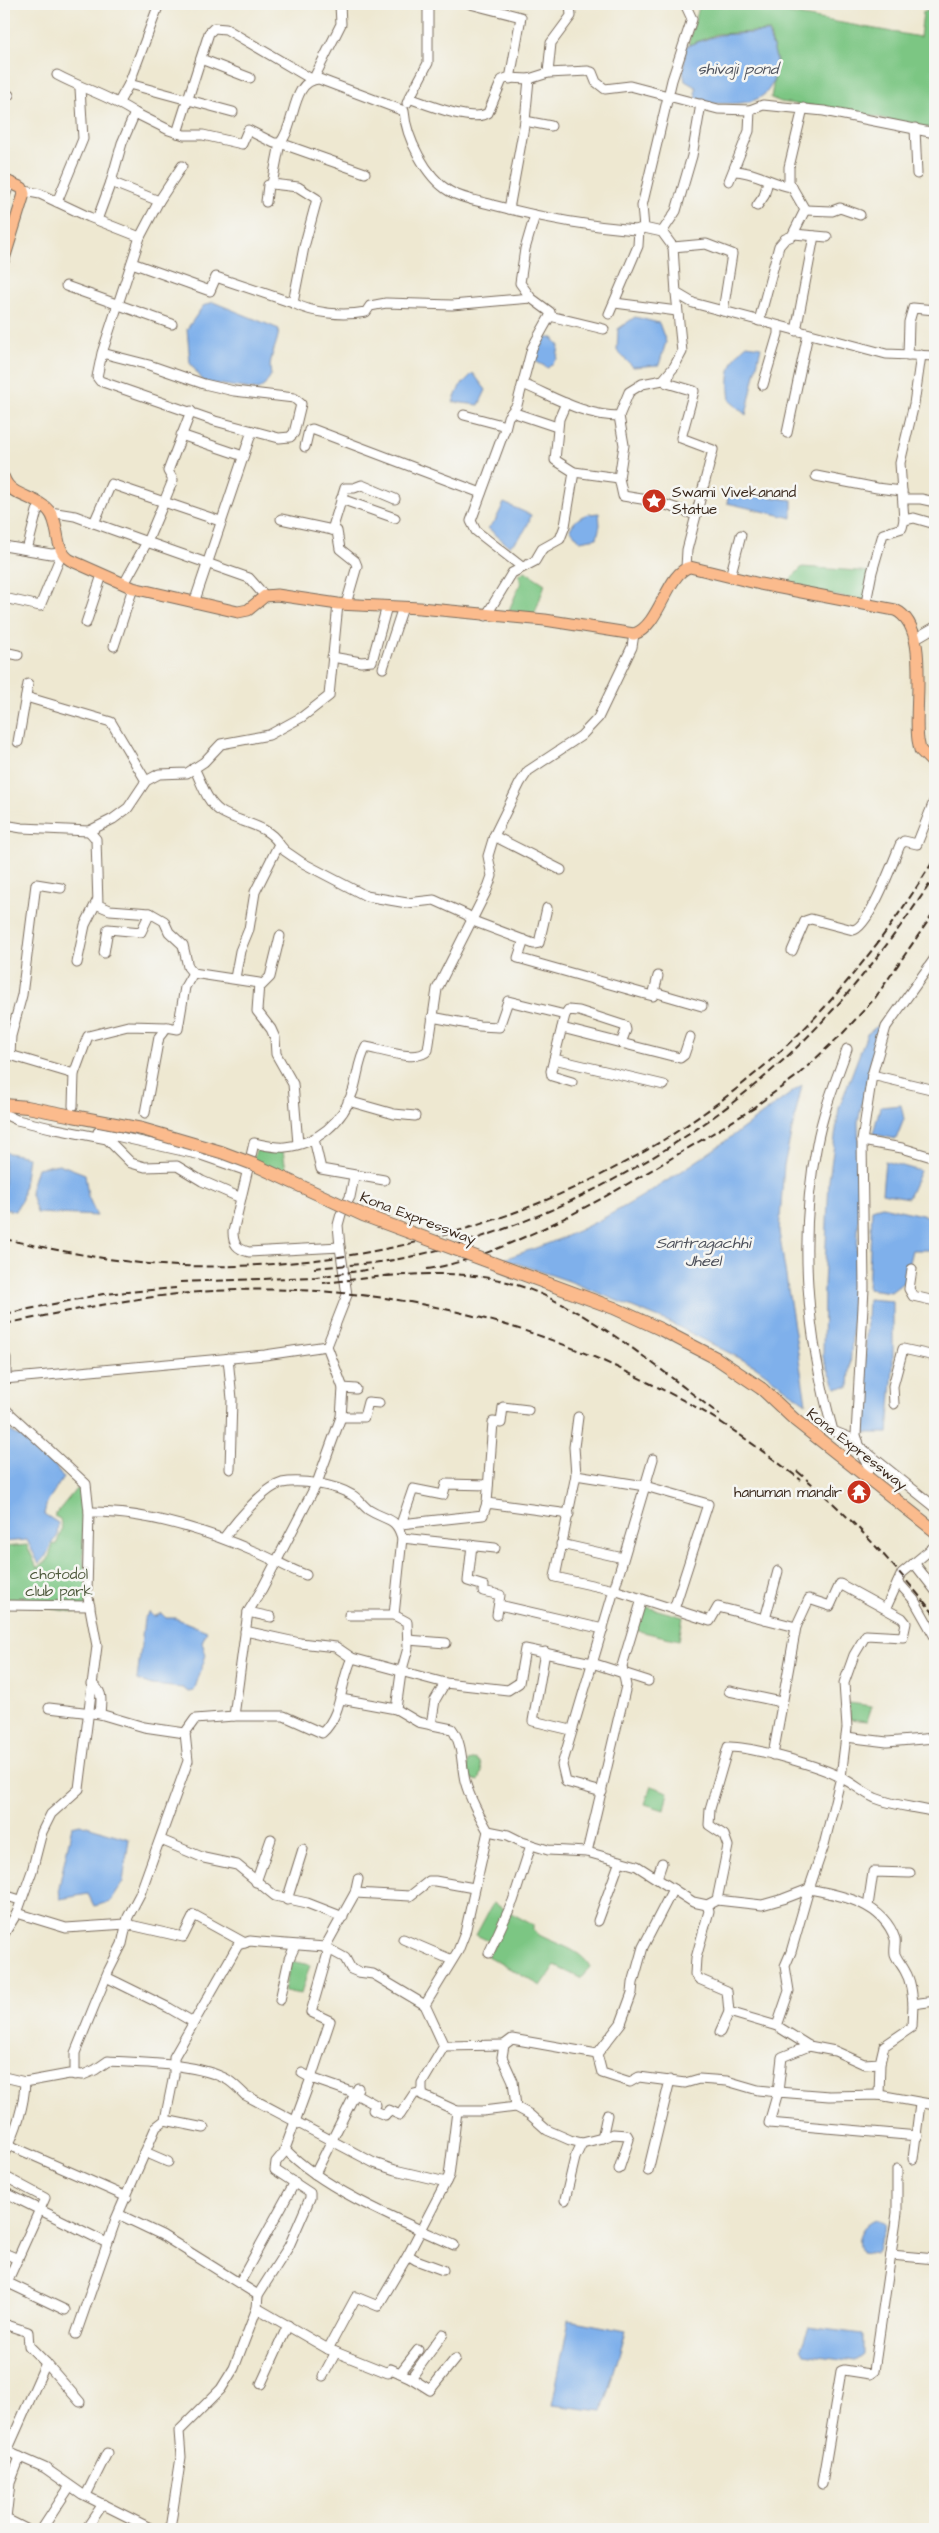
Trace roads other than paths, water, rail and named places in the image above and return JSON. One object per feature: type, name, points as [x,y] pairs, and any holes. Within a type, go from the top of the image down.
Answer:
[{"type":"highway","name":"Kona Expressway","points":[[4,1105],[27,1106],[142,1129],[245,1161],[363,1215],[614,1308],[716,1358],[802,1416],[935,1522]]},
{"type":"highway","name":"Kona Expressway","points":[[4,1113],[51,1112]]},
{"type":"highway","name":"Kona Expressway","points":[[762,1389],[795,1420],[935,1531]]},
{"type":"main road","points":[[4,259],[24,190],[7,181]]},
{"type":"main road","points":[[4,478],[7,487],[46,508],[62,553],[70,560],[129,586],[194,603],[243,612],[265,596],[297,597],[342,604],[403,607],[545,620],[634,634],[646,628],[680,573],[686,568],[866,603],[900,612],[909,622],[916,638],[918,740],[920,750],[935,765]]},
{"type":"street","points":[[119,102],[129,84],[159,4]]},
{"type":"street","points":[[312,80],[341,24],[340,4],[336,4]]},
{"type":"street","points":[[428,4],[428,63],[404,111],[405,122],[414,149],[434,178],[449,191],[466,198],[509,209],[594,226],[642,228],[662,232],[673,247],[682,352],[669,375],[667,383],[694,391],[682,438],[712,450],[687,550],[686,568]]},
{"type":"street","points":[[470,4],[521,17],[510,78]]},
{"type":"street","points":[[548,73],[551,43],[570,16],[570,4]]},
{"type":"street","points":[[609,314],[638,246],[642,228],[642,206],[669,96],[692,19],[685,4]]},
{"type":"street","points":[[177,133],[209,33],[214,28],[226,29],[312,80]]},
{"type":"street","points":[[201,59],[250,78]]},
{"type":"street","points":[[409,98],[457,113],[480,117],[488,114],[500,82],[510,78],[529,79],[548,73],[588,71],[594,75],[599,86],[605,88],[630,86],[718,109],[750,110],[763,105],[802,108],[935,133]]},
{"type":"street","points":[[57,75],[80,88],[93,90],[119,102],[135,113],[177,133],[203,135],[242,144],[248,130],[274,142],[365,173]]},
{"type":"street","points":[[266,202],[268,186],[272,184],[280,143],[286,136],[302,87],[312,80],[319,79],[404,111]]},
{"type":"street","points":[[509,209],[525,121],[529,79]]},
{"type":"street","points":[[129,84],[188,98],[233,112]]},
{"type":"street","points":[[57,202],[84,139],[80,88]]},
{"type":"street","points":[[662,232],[676,211],[692,156],[701,104]]},
{"type":"street","points":[[802,108],[789,167],[789,182],[805,210]]},
{"type":"street","points":[[729,181],[749,131],[750,110]]},
{"type":"street","points":[[97,220],[111,182],[122,143],[135,113]]},
{"type":"street","points":[[525,121],[551,126]]},
{"type":"street","points":[[915,128],[917,174]]},
{"type":"street","points":[[102,352],[149,365],[204,384],[234,391],[294,398],[300,404],[294,432],[290,437],[279,438],[252,431],[100,381],[97,377],[102,352],[140,237],[158,201],[182,166]]},
{"type":"street","points":[[734,171],[746,171],[768,181],[792,187]]},
{"type":"street","points":[[4,199],[7,181]]},
{"type":"street","points":[[757,206],[764,196],[768,181]]},
{"type":"street","points":[[111,182],[158,201]]},
{"type":"street","points":[[272,184],[298,187],[317,199],[304,247],[293,303]]},
{"type":"street","points":[[24,190],[40,194],[140,237]]},
{"type":"street","points":[[805,210],[832,211],[840,208],[860,215]]},
{"type":"street","points":[[759,321],[779,246],[794,234],[805,210]]},
{"type":"street","points":[[522,567],[476,531],[471,521],[523,384],[532,348],[550,316],[550,312],[531,298],[520,283],[525,249],[535,215]]},
{"type":"street","points":[[794,234],[827,237]]},
{"type":"street","points":[[796,330],[814,236]]},
{"type":"street","points":[[673,247],[706,244],[732,254],[723,311]]},
{"type":"street","points":[[132,264],[210,291],[216,278],[293,303],[304,309],[353,314],[366,312],[370,306],[386,303],[452,304],[531,298]]},
{"type":"street","points":[[66,286],[172,324]]},
{"type":"street","points":[[676,293],[693,303],[886,354],[935,356]]},
{"type":"street","points":[[614,303],[677,311]]},
{"type":"street","points":[[908,355],[909,322],[913,308],[935,310]]},
{"type":"street","points":[[550,316],[604,328]]},
{"type":"street","points":[[763,385],[778,334],[778,326]]},
{"type":"street","points":[[787,433],[808,334]]},
{"type":"street","points":[[866,603],[872,572],[884,534],[902,528],[904,520],[900,463],[914,404],[921,355]]},
{"type":"street","points":[[669,375],[663,380],[642,384],[629,392],[618,416],[624,444],[619,478],[623,496],[654,502],[696,516]]},
{"type":"street","points":[[523,384],[566,403],[600,415],[618,416]]},
{"type":"street","points":[[566,403],[557,427],[555,460],[574,472],[619,478]]},
{"type":"street","points":[[114,646],[129,586],[174,480],[168,471],[191,411]]},
{"type":"street","points":[[512,412],[557,427]]},
{"type":"street","points":[[464,415],[502,425],[505,429]]},
{"type":"street","points":[[305,447],[309,430],[312,429],[481,493]]},
{"type":"street","points":[[194,603],[252,431]]},
{"type":"street","points":[[181,435],[243,456]]},
{"type":"street","points":[[486,616],[512,572],[535,561],[542,549],[560,540],[565,526],[574,472]]},
{"type":"street","points":[[816,476],[935,502]]},
{"type":"street","points":[[94,523],[111,484],[220,522]]},
{"type":"street","points":[[332,530],[345,488],[354,488],[358,485],[395,499]]},
{"type":"street","points":[[342,499],[395,518]]},
{"type":"street","points":[[27,550],[37,511],[46,508],[75,516],[249,578],[265,596]]},
{"type":"street","points":[[904,520],[914,518],[935,524]]},
{"type":"street","points":[[4,825],[22,828],[89,831],[114,819],[128,808],[146,781],[159,774],[187,773],[204,762],[220,744],[268,735],[302,717],[329,696],[332,658],[342,604],[357,566],[355,561],[340,549],[337,531],[281,520]]},
{"type":"street","points":[[730,577],[741,535]]},
{"type":"street","points":[[4,546],[62,553],[40,606],[4,598]]},
{"type":"street","points":[[86,623],[102,575]]},
{"type":"street","points":[[332,658],[361,662],[372,661],[387,606]]},
{"type":"street","points":[[383,668],[403,607]]},
{"type":"street","points":[[916,638],[935,627]]},
{"type":"street","points":[[340,1247],[249,1252],[242,1250],[233,1241],[254,1143],[284,1148],[314,1139],[326,1132],[341,1115],[353,1092],[360,1056],[366,1047],[416,1057],[424,1055],[428,1050],[437,989],[473,921],[492,876],[488,856],[494,836],[520,783],[528,772],[581,736],[598,718],[632,647],[634,634]]},
{"type":"street","points":[[4,652],[18,655]]},
{"type":"street","points":[[18,742],[28,684]]},
{"type":"street","points":[[26,697],[111,722],[146,781]]},
{"type":"street","points":[[194,768],[204,791],[219,810],[250,825],[268,831],[275,836],[285,851],[301,862],[366,896],[407,903],[434,900],[467,914],[473,921],[534,944],[539,943],[547,908]]},
{"type":"street","points":[[792,951],[805,921],[811,919],[853,930],[861,927],[878,901],[878,893],[900,845],[904,841],[917,844],[935,799]]},
{"type":"street","points":[[77,964],[85,925],[97,901],[96,839],[89,831]]},
{"type":"street","points":[[494,836],[561,870]]},
{"type":"street","points":[[235,978],[240,952],[249,929],[255,892],[279,844]]},
{"type":"street","points":[[61,888],[36,884],[22,995],[7,1054],[74,1074]]},
{"type":"street","points":[[97,901],[98,905],[110,910],[150,913],[164,921],[169,932],[183,945],[188,967],[193,973],[259,983],[260,987]]},
{"type":"street","points":[[104,953],[108,929],[141,932],[150,913]]},
{"type":"street","points":[[280,936],[270,977],[260,987],[257,1012],[271,1029],[275,1038],[276,1054],[293,1084],[298,1144]]},
{"type":"street","points":[[524,940],[518,958],[653,996],[658,976]]},
{"type":"street","points":[[870,1469],[856,1435],[864,1279],[862,1142],[872,1075],[886,1027],[935,958]]},
{"type":"street","points":[[73,1106],[74,1074],[88,1036],[128,1026],[178,1029],[185,987],[193,973]]},
{"type":"street","points":[[654,992],[702,1006]]},
{"type":"street","points":[[432,1016],[479,1026],[499,1026],[508,1001],[565,1015]]},
{"type":"street","points":[[572,1082],[552,1076],[554,1058],[568,1010],[579,1011],[625,1026],[626,1030],[621,1043]]},
{"type":"street","points":[[145,1113],[160,1037],[167,1027]]},
{"type":"street","points":[[562,1028],[680,1058],[684,1055],[690,1037]]},
{"type":"street","points":[[847,1049],[817,1143],[808,1203],[806,1253],[819,1380],[833,1431],[858,1443],[935,1507]]},
{"type":"street","points":[[554,1058],[664,1085]]},
{"type":"street","points":[[872,1075],[935,1090]]},
{"type":"street","points":[[348,1101],[394,1114],[415,1116]]},
{"type":"street","points":[[4,1113],[17,1120],[141,1140],[201,1155],[247,1171]]},
{"type":"street","points":[[44,1125],[107,1139],[131,1163],[145,1167],[177,1166],[202,1181],[241,1198]]},
{"type":"street","points":[[314,1139],[321,1169],[354,1177],[384,1180]]},
{"type":"street","points":[[862,1142],[902,1148],[935,1158]]},
{"type":"street","points":[[234,1716],[248,1612],[317,1483],[341,1417],[343,1388],[328,1346],[347,1295],[338,1225],[341,1214],[350,1197],[354,1177]]},
{"type":"street","points":[[912,1269],[909,1289],[913,1296],[935,1301]]},
{"type":"street","points":[[6,1358],[5,1379],[265,1355],[328,1346]]},
{"type":"street","points":[[894,1404],[892,1386],[903,1349],[935,1356]]},
{"type":"street","points":[[228,1358],[232,1399],[230,1469]]},
{"type":"street","points":[[343,1388],[356,1389]]},
{"type":"street","points":[[341,1417],[364,1416],[368,1402],[380,1403]]},
{"type":"street","points":[[224,1538],[241,1515],[281,1483],[329,1485],[353,1495],[369,1510],[391,1519],[400,1526],[483,1515],[487,1503],[493,1422],[501,1423],[503,1407],[528,1410]]},
{"type":"street","points":[[4,1408],[86,1484],[89,1512],[87,1566],[90,1606],[97,1646],[91,1684],[90,1714],[79,1789],[50,1814],[42,1832],[32,1871],[20,1900],[17,1913],[4,1934]]},
{"type":"street","points":[[578,1417],[574,1447],[576,1475],[554,1577],[614,1590],[710,1621],[718,1607],[796,1627]]},
{"type":"street","points":[[602,1792],[566,1782],[562,1765],[653,1459]]},
{"type":"street","points":[[576,1475],[645,1486],[708,1504],[674,1609]]},
{"type":"street","points":[[394,1615],[402,1538],[400,1526],[412,1489],[444,1494],[446,1484],[488,1485]]},
{"type":"street","points":[[487,1503],[569,1514]]},
{"type":"street","points":[[89,1512],[128,1513],[224,1538],[306,1575]]},
{"type":"street","points":[[402,1538],[495,1548]]},
{"type":"street","points":[[561,1544],[624,1558]]},
{"type":"street","points":[[472,1545],[468,1581],[484,1586],[483,1591],[500,1595],[497,1615]]},
{"type":"street","points":[[886,1608],[902,1573],[935,1546]]},
{"type":"street","points":[[914,1563],[935,1590]]},
{"type":"street","points":[[765,1619],[778,1571]]},
{"type":"street","points":[[898,1582],[914,1600],[935,1637]]},
{"type":"street","points":[[773,1755],[796,1627],[809,1599],[830,1606],[840,1584],[902,1618],[906,1623],[903,1637],[866,1635],[854,1655],[844,1683],[846,1737],[841,1777],[824,1845],[808,1888],[791,1952],[785,1966],[789,1991],[777,2026]]},
{"type":"street","points":[[587,1852],[626,1686],[625,1673],[622,1666],[642,1599]]},
{"type":"street","points":[[499,1605],[603,1629]]},
{"type":"street","points":[[4,1606],[90,1606]]},
{"type":"street","points":[[248,1612],[271,1617]]},
{"type":"street","points":[[349,1615],[394,1615],[407,1622],[408,1648],[401,1673],[396,1709]]},
{"type":"street","points":[[245,1631],[300,1643],[336,1647],[352,1658],[401,1673],[445,1683],[508,1690],[520,1683],[525,1649],[592,1663],[648,1681]]},
{"type":"street","points":[[408,1640],[446,1643]]},
{"type":"street","points":[[544,1652],[533,1721],[571,1730]]},
{"type":"street","points":[[75,2074],[75,2053],[106,1977],[122,1944],[126,1924],[161,1840],[188,1761],[186,1733],[195,1718],[284,1716],[322,1733],[329,1727],[341,1699],[348,1666],[352,1658]]},
{"type":"street","points":[[431,1725],[435,1700],[445,1683]]},
{"type":"street","points":[[91,1684],[101,1692],[100,1714]]},
{"type":"street","points":[[729,1691],[781,1702]]},
{"type":"street","points":[[341,1699],[396,1709],[418,1722],[452,1730],[457,1737],[465,1782],[476,1810],[488,1830],[465,1933],[452,1960],[424,2005]]},
{"type":"street","points":[[49,1708],[100,1714],[144,1726],[186,1733]]},
{"type":"street","points":[[846,1737],[887,1742],[935,1738]]},
{"type":"street","points":[[717,1900],[728,1846],[724,1836],[709,1825],[710,1809],[728,1747],[737,1747],[773,1755],[841,1777],[875,1798],[902,1806],[935,1812]]},
{"type":"street","points":[[488,1830],[508,1835],[548,1850],[587,1852],[637,1866],[693,1902],[707,1905],[717,1900],[762,1905],[784,1899],[808,1888],[840,1895],[868,1906],[885,1921],[895,1939],[896,1955],[906,1971],[913,2004],[912,2027],[884,2046],[880,2063],[879,2095]]},
{"type":"street","points":[[256,1882],[271,1839]]},
{"type":"street","points":[[161,1840],[204,1858],[237,1865],[274,1896],[307,1903],[343,1917]]},
{"type":"street","points":[[489,1953],[513,1901],[532,1845]]},
{"type":"street","points":[[287,1900],[303,1848]]},
{"type":"street","points":[[598,1921],[620,1861]]},
{"type":"street","points":[[657,1878],[662,1863]]},
{"type":"street","points":[[868,1906],[873,1872],[910,1873]]},
{"type":"street","points":[[325,1947],[355,1893],[358,1879]]},
{"type":"street","points":[[355,1893],[410,1896],[429,1881],[474,1888]]},
{"type":"street","points":[[597,2054],[621,2023],[632,1993],[643,1947],[673,1889]]},
{"type":"street","points":[[4,1895],[20,1900]]},
{"type":"street","points":[[707,1905],[709,1911],[696,1958],[695,1974],[699,1978],[727,1991],[729,2012],[720,2032]]},
{"type":"street","points":[[17,1913],[66,1928],[126,1924],[183,1937],[194,1915],[245,1943]]},
{"type":"street","points":[[403,1939],[452,1960]]},
{"type":"street","points":[[76,2334],[108,2243],[145,2152],[156,2127],[165,2120],[174,2082],[174,2057],[192,2022],[238,1945],[260,1942],[325,1947],[345,1958],[351,1969],[373,1974],[424,2005],[444,2046]]},
{"type":"street","points":[[280,2000],[289,1959],[295,1946]]},
{"type":"street","points":[[170,2529],[181,2457],[179,2431],[221,2389],[234,2368],[257,2308],[258,2295],[289,2246],[306,2211],[310,2194],[296,2182],[275,2170],[276,2162],[286,2150],[330,2021],[311,2012],[328,1953],[325,1947]]},
{"type":"street","points":[[106,1977],[169,2008],[192,2022]]},
{"type":"street","points":[[913,2004],[935,2001]]},
{"type":"street","points":[[729,2012],[777,2026],[809,2046],[835,2051],[864,2064],[880,2063]]},
{"type":"street","points":[[516,2107],[513,2081],[502,2057],[504,2045],[512,2039],[597,2054]]},
{"type":"street","points":[[444,2046],[504,2045]]},
{"type":"street","points":[[444,2046],[422,2083],[422,2095],[457,2111],[483,2111],[516,2107],[529,2114],[547,2130],[582,2143],[613,2134],[627,2135],[629,2139],[619,2169]]},
{"type":"street","points":[[809,2046],[782,2056],[778,2092],[769,2123],[918,2136]]},
{"type":"street","points":[[597,2054],[602,2073],[630,2082],[639,2077],[685,2083],[699,2078],[727,2081],[758,2090],[829,2096],[879,2095],[920,2104],[935,2105]]},
{"type":"street","points":[[4,2077],[25,2082],[75,2074],[83,2075],[95,2070],[108,2061],[173,2065],[219,2076],[229,2081],[245,2096],[374,2163],[446,2182]]},
{"type":"street","points":[[302,2072],[312,2078],[356,2090],[376,2105],[373,2110],[384,2115],[389,2110],[400,2115],[414,2094],[422,2092]]},
{"type":"street","points":[[648,2171],[670,2080]]},
{"type":"street","points":[[4,2154],[21,2115],[25,2082]]},
{"type":"street","points":[[315,2174],[356,2090]]},
{"type":"street","points":[[913,2159],[918,2136],[915,2128],[920,2104]]},
{"type":"street","points":[[323,2376],[356,2297],[378,2306],[446,2182],[452,2160],[457,2111]]},
{"type":"street","points":[[602,2138],[607,2115]]},
{"type":"street","points":[[165,2120],[204,2128]]},
{"type":"street","points":[[564,2200],[575,2158],[582,2143]]},
{"type":"street","points":[[9,2145],[127,2196]]},
{"type":"street","points":[[286,2150],[298,2164],[367,2204],[454,2245]]},
{"type":"street","points":[[145,2152],[168,2162]]},
{"type":"street","points":[[822,2484],[841,2372],[844,2370],[870,2374],[874,2371],[897,2213],[898,2169]]},
{"type":"street","points":[[4,2176],[45,2198],[5,2284],[65,2310]]},
{"type":"street","points":[[240,2282],[296,2182]]},
{"type":"street","points":[[4,2192],[108,2243]]},
{"type":"street","points":[[120,2215],[162,2235],[258,2295]]},
{"type":"street","points":[[4,2253],[18,2259]]},
{"type":"street","points":[[408,2254],[416,2260],[443,2270]]},
{"type":"street","points":[[891,2255],[935,2259]]},
{"type":"street","points":[[257,2308],[332,2351],[388,2373],[391,2369],[411,2378],[430,2390],[455,2359]]},
{"type":"street","points":[[4,2324],[28,2332],[28,2346],[46,2363],[80,2402]]},
{"type":"street","points":[[260,2384],[288,2325]]},
{"type":"street","points":[[411,2378],[443,2334]]},
{"type":"street","points":[[400,2373],[418,2350]]},
{"type":"street","points":[[46,2363],[5,2450],[46,2468],[70,2486],[136,2525],[152,2529]]},
{"type":"street","points":[[86,2495],[107,2453]]},
{"type":"street","points":[[20,2457],[10,2483],[6,2519],[26,2529]]},
{"type":"street","points":[[42,2529],[70,2486]]},
{"type":"street","points":[[86,2529],[103,2504]]},
{"type":"water","name":"shivaji pond","points":[[768,32],[776,62],[774,78],[769,90],[761,97],[750,101],[726,104],[698,103],[695,93],[697,88],[685,81],[683,71],[686,46],[719,35]]},
{"type":"water","points":[[213,302],[279,329],[270,363],[271,375],[265,385],[258,390],[204,382],[190,363],[187,329],[203,306]]},
{"type":"water","points":[[635,317],[659,323],[666,342],[659,365],[633,367],[617,351],[618,329]]},
{"type":"water","points":[[544,338],[553,338],[559,346],[557,359],[548,368],[535,361],[534,347]]},
{"type":"water","points":[[747,345],[761,347],[746,415],[730,401],[729,377],[732,363]]},
{"type":"water","points":[[473,373],[486,390],[479,405],[453,402],[460,386]]},
{"type":"water","points":[[729,491],[792,500],[792,518],[727,503]]},
{"type":"water","points":[[504,503],[531,515],[523,532],[509,546],[488,528],[495,521]]},
{"type":"water","points":[[599,513],[600,525],[597,538],[580,541],[570,529],[582,516]]},
{"type":"water","points":[[884,1021],[872,1057],[858,1122],[860,1198],[849,1387],[836,1388],[823,1357],[829,1180],[839,1108],[867,1034]]},
{"type":"water","name":"Santragachhi Jheel","points":[[802,1085],[784,1165],[779,1232],[806,1403],[755,1366],[669,1322],[569,1281],[504,1259],[562,1238],[626,1206],[686,1168]]},
{"type":"water","points":[[901,1105],[904,1119],[896,1139],[873,1134],[880,1107]]},
{"type":"water","points":[[4,1152],[28,1157],[22,1199],[15,1211],[4,1209]]},
{"type":"water","points":[[885,1161],[920,1171],[908,1198],[882,1193]]},
{"type":"water","points":[[59,1164],[85,1174],[88,1196],[97,1216],[37,1213],[30,1191],[37,1168]]},
{"type":"water","points":[[882,1206],[935,1218],[935,1250],[912,1250],[904,1282],[891,1292],[868,1289],[872,1209]]},
{"type":"water","points":[[868,1299],[893,1301],[893,1369],[888,1433],[861,1433]]},
{"type":"water","points":[[4,1428],[38,1448],[58,1469],[63,1478],[47,1502],[44,1514],[58,1523],[57,1537],[39,1564],[27,1540],[4,1542]]},
{"type":"water","points":[[149,1612],[154,1617],[161,1613],[166,1618],[175,1618],[207,1631],[202,1642],[206,1655],[194,1691],[188,1692],[183,1688],[152,1685],[137,1680],[144,1619]]},
{"type":"water","points":[[80,1824],[129,1839],[123,1882],[110,1902],[94,1906],[88,1894],[60,1899],[59,1887],[72,1826]]},
{"type":"water","points":[[876,2219],[886,2224],[877,2254],[861,2252],[859,2237],[861,2232],[867,2224]]},
{"type":"water","points":[[569,2320],[626,2331],[602,2411],[552,2405]]},
{"type":"water","points":[[809,2327],[863,2334],[863,2355],[855,2361],[804,2354],[801,2348]]},
{"type":"railway","points":[[4,1239],[136,1263],[181,1266],[270,1264],[358,1254],[445,1235],[529,1207],[609,1171],[686,1126],[757,1072],[822,1010],[853,974],[896,917],[935,858]]},
{"type":"railway","points":[[314,1268],[373,1263],[409,1257],[459,1244],[557,1207],[606,1184],[652,1157],[740,1097],[801,1043],[863,975],[935,876]]},
{"type":"railway","points":[[750,1110],[797,1076],[843,1033],[875,998],[935,911]]},
{"type":"railway","points":[[427,1269],[457,1263],[486,1253],[570,1215],[650,1171],[756,1107]]},
{"type":"railway","points":[[180,1282],[316,1277],[373,1269]]},
{"type":"railway","points":[[386,1276],[437,1274],[476,1276],[520,1286],[551,1298],[611,1333],[720,1415]]},
{"type":"railway","points":[[323,1283],[393,1275]]},
{"type":"railway","points":[[4,1314],[103,1294],[176,1288]]},
{"type":"railway","points":[[4,1324],[102,1305],[200,1292],[316,1291],[374,1296],[430,1306],[486,1319],[541,1336],[595,1357],[706,1413],[801,1480]]},
{"type":"railway","points":[[797,1471],[870,1540],[935,1615]]},
{"type":"place","name":"Swami Vivekanand Statue","points":[[654,501]]},
{"type":"place","name":"hanuman mandir","points":[[859,1492]]},
{"type":"park label","name":"chotodol club park","points":[[59,1582]]}]
